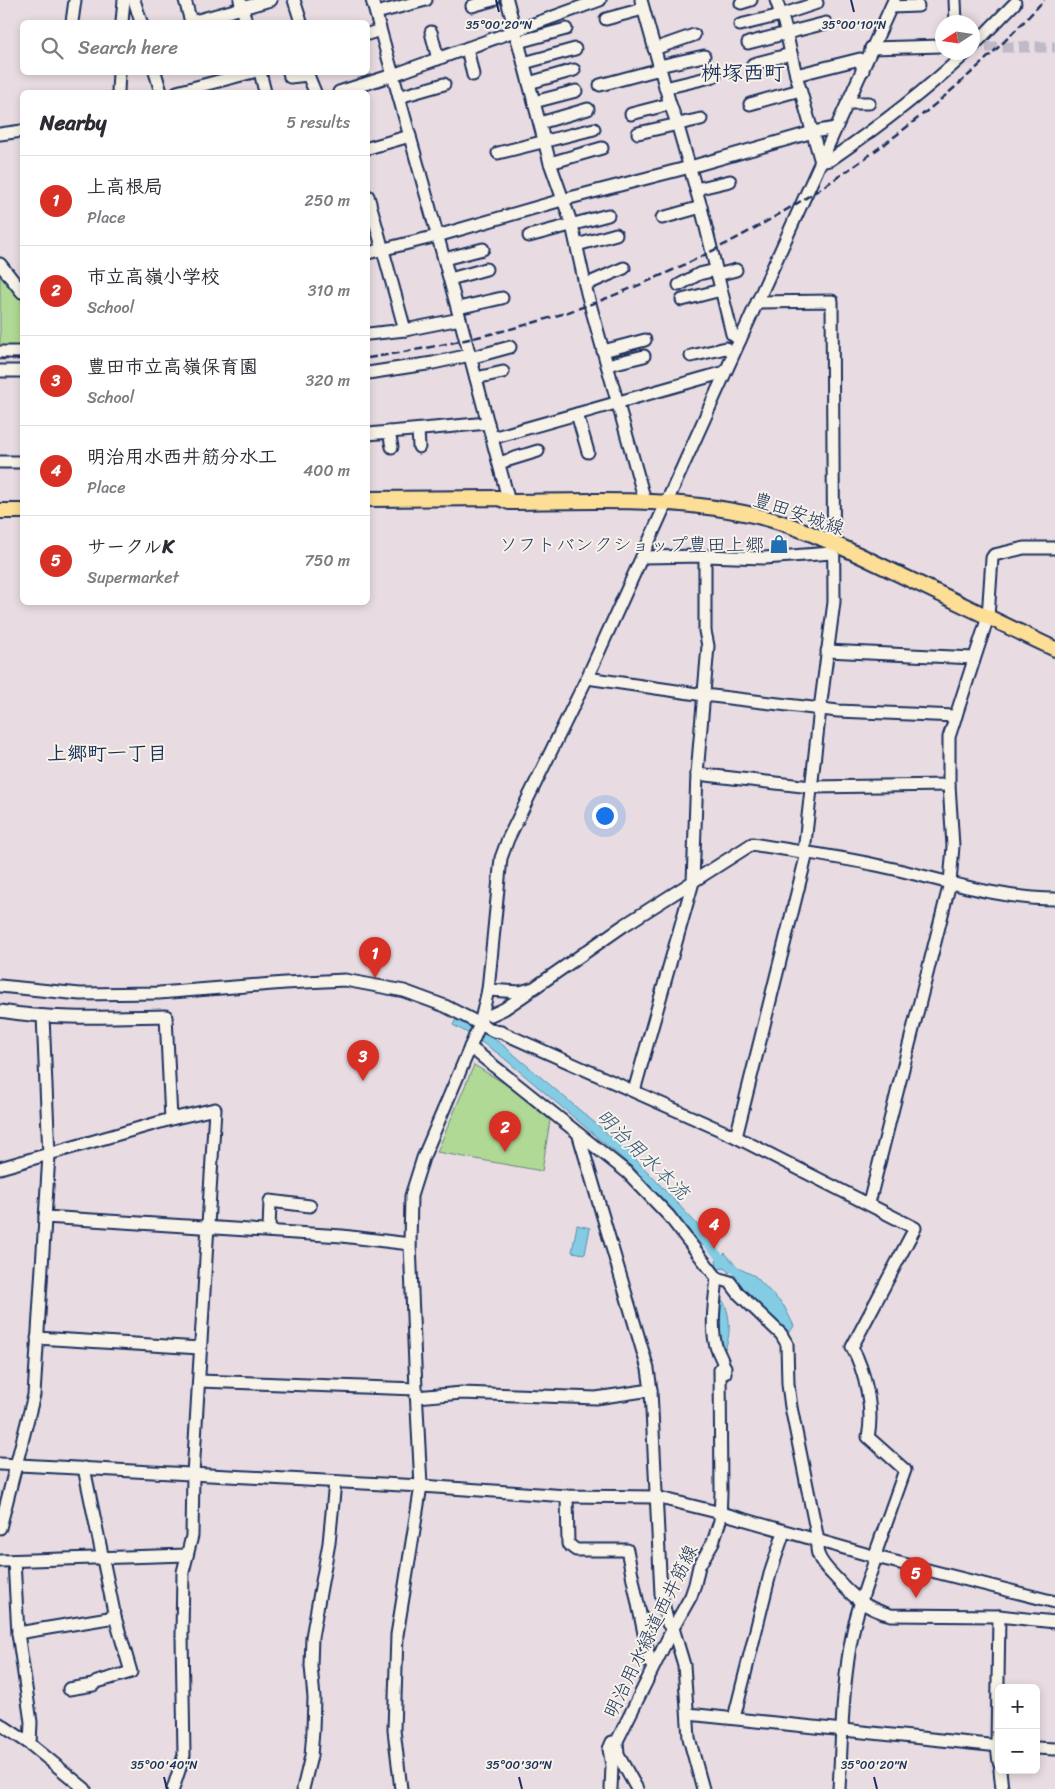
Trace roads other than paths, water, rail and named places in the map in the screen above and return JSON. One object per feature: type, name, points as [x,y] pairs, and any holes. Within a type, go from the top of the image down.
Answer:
[{"type":"main road","name":"豊田安城線","points":[[370,502],[501,508],[509,502],[644,501],[732,511],[769,519],[1055,649]]},
{"type":"main road","points":[[0,503],[20,503]]},
{"type":"main road","points":[[0,511],[20,511]]},
{"type":"street","points":[[72,20],[75,0]]},
{"type":"street","points":[[122,20],[124,0]]},
{"type":"street","points":[[134,0],[140,20]]},
{"type":"street","points":[[185,0],[190,20]]},
{"type":"street","points":[[197,20],[241,4],[271,0]]},
{"type":"street","points":[[294,0],[300,20]]},
{"type":"street","points":[[372,0],[450,279],[509,502]]},
{"type":"street","points":[[376,13],[426,0]]},
{"type":"street","points":[[472,6],[493,0]]},
{"type":"street","points":[[507,0],[544,142],[572,225],[585,285],[644,501]]},
{"type":"street","points":[[345,90],[393,75],[600,0]]},
{"type":"street","points":[[776,0],[821,162]]},
{"type":"street","points":[[955,0],[956,15]]},
{"type":"street","points":[[740,25],[781,15],[818,3]]},
{"type":"street","points":[[401,1789],[394,1730],[397,1635],[421,1486],[410,1244],[411,1196],[423,1158],[476,1034],[488,990],[499,869],[503,852],[587,678],[893,3],[918,6]]},
{"type":"street","points":[[980,40],[1015,3]]},
{"type":"street","points":[[241,4],[245,20]]},
{"type":"street","points":[[606,19],[642,4],[665,88],[690,167],[732,334],[740,340]]},
{"type":"street","points":[[748,44],[826,23]]},
{"type":"street","points":[[518,42],[566,29]]},
{"type":"street","points":[[370,33],[380,30]]},
{"type":"street","points":[[431,32],[438,58]]},
{"type":"street","points":[[654,49],[694,35]]},
{"type":"street","points":[[871,48],[935,46]]},
{"type":"street","points":[[980,47],[986,46]]},
{"type":"street","points":[[467,48],[474,75]]},
{"type":"street","points":[[524,63],[575,49]]},
{"type":"street","points":[[753,64],[790,54]]},
{"type":"street","points":[[600,84],[704,56]]},
{"type":"street","points":[[796,75],[860,59],[863,71]]},
{"type":"street","points":[[821,162],[830,160],[874,129],[955,64]]},
{"type":"street","points":[[529,83],[574,70]]},
{"type":"street","points":[[118,90],[119,75]]},
{"type":"street","points":[[156,75],[160,90]]},
{"type":"street","points":[[180,90],[207,78],[230,75]]},
{"type":"street","points":[[261,75],[264,90]]},
{"type":"street","points":[[290,75],[290,77],[302,75]]},
{"type":"street","points":[[308,75],[314,90]]},
{"type":"street","points":[[665,88],[715,76]]},
{"type":"street","points":[[399,97],[444,84]]},
{"type":"street","points":[[750,104],[800,90]]},
{"type":"street","points":[[534,102],[576,91]]},
{"type":"street","points":[[848,103],[869,103]]},
{"type":"street","points":[[631,114],[670,104]]},
{"type":"street","points":[[540,123],[588,109]]},
{"type":"street","points":[[638,133],[701,119]]},
{"type":"street","points":[[370,253],[562,200],[722,160],[813,132],[836,128]]},
{"type":"street","points":[[498,154],[594,129]]},
{"type":"street","points":[[0,134],[20,131]]},
{"type":"street","points":[[370,147],[410,136]]},
{"type":"street","points":[[550,162],[602,148]]},
{"type":"street","points":[[696,189],[730,181]]},
{"type":"street","points":[[370,204],[405,330]]},
{"type":"street","points":[[662,218],[701,208]]},
{"type":"street","points":[[529,236],[608,216]]},
{"type":"street","points":[[577,245],[616,234]]},
{"type":"street","points":[[444,259],[483,249]]},
{"type":"street","points":[[0,264],[20,289]]},
{"type":"street","points":[[585,285],[624,268]]},
{"type":"street","points":[[450,279],[486,269]]},
{"type":"street","points":[[679,285],[699,274],[736,270]]},
{"type":"street","points":[[682,300],[721,290]]},
{"type":"street","points":[[370,334],[405,330],[502,298]]},
{"type":"street","points":[[736,1137],[806,852],[811,787],[834,602],[832,301],[757,302]]},
{"type":"street","points":[[603,350],[645,340]]},
{"type":"street","points":[[370,373],[510,348]]},
{"type":"street","points":[[691,356],[726,348],[734,352]]},
{"type":"street","points":[[0,352],[20,352]]},
{"type":"street","points":[[607,364],[644,356]]},
{"type":"street","points":[[0,371],[20,372]]},
{"type":"street","points":[[476,378],[503,372]]},
{"type":"street","points":[[492,438],[725,372]]},
{"type":"street","points":[[578,414],[588,452]]},
{"type":"street","points":[[370,434],[488,423]]},
{"type":"street","points":[[418,430],[419,447]]},
{"type":"street","points":[[389,432],[392,447]]},
{"type":"street","points":[[499,463],[538,452]]},
{"type":"street","points":[[0,462],[20,462]]},
{"type":"street","points":[[642,557],[705,556],[764,558],[833,548]]},
{"type":"street","points":[[869,1203],[950,883],[953,846],[949,785],[949,737],[988,617],[992,558],[994,555],[1024,548],[1055,548]]},
{"type":"street","points":[[634,1092],[693,882],[697,774],[708,646],[705,631],[705,556]]},
{"type":"street","points":[[827,651],[974,658]]},
{"type":"street","points":[[587,678],[820,709],[956,716]]},
{"type":"street","points":[[697,774],[811,787],[949,785]]},
{"type":"street","points":[[491,1015],[504,1009],[623,926],[752,844],[875,864],[950,883],[1036,899],[1055,899]]},
{"type":"street","points":[[0,986],[80,994],[159,993],[345,980],[404,991],[445,1006],[580,1136],[628,1173],[669,1216],[717,1278],[730,1282],[739,1294],[781,1334],[788,1344],[788,1384],[791,1407],[817,1535],[817,1551],[822,1562],[860,1603],[874,1611],[891,1615],[999,1616],[1055,1622]]},
{"type":"street","points":[[488,990],[520,992],[534,988]]},
{"type":"street","points":[[0,1011],[43,1016],[97,1018],[166,1016],[171,1120]]},
{"type":"street","points":[[0,1528],[34,1395],[49,1155],[43,1016]]},
{"type":"street","points":[[476,1034],[494,1031],[501,1032],[736,1137],[915,1228],[852,1347],[859,1360],[866,1385],[870,1426],[868,1436],[905,1470],[877,1549],[853,1629],[848,1656],[839,1789]]},
{"type":"street","points":[[0,1168],[215,1109],[193,1474],[192,1536],[184,1572],[182,1636],[184,1755],[173,1789]]},
{"type":"street","points":[[580,1136],[648,1369],[651,1390],[661,1594],[684,1665],[688,1738],[703,1789]]},
{"type":"street","points":[[269,1231],[270,1201],[310,1206]]},
{"type":"street","points":[[45,1217],[342,1236],[410,1244]]},
{"type":"street","name":"明治用水緑道西井筋線","points":[[637,1789],[618,1755],[617,1741],[671,1626],[691,1596],[696,1584],[698,1566],[713,1542],[723,1514],[720,1369],[724,1367],[722,1357],[715,1344],[714,1306],[717,1278]]},
{"type":"street","points":[[37,1338],[200,1348]]},
{"type":"street","points":[[199,1381],[416,1393],[596,1398],[651,1390]]},
{"type":"street","points":[[0,1464],[421,1486],[567,1496],[656,1497],[876,1557],[1055,1602]]},
{"type":"street","points":[[68,1689],[93,1685],[97,1682],[131,1672],[115,1617],[84,1468]]},
{"type":"street","points":[[303,1789],[311,1756],[313,1731],[312,1637],[329,1543],[335,1482]]},
{"type":"street","points":[[567,1496],[568,1544],[576,1550],[628,1550],[650,1663]]},
{"type":"street","points":[[734,1718],[770,1574],[784,1532]]},
{"type":"street","points":[[0,1561],[187,1555]]},
{"type":"street","points":[[14,1561],[18,1634],[32,1722],[30,1744]]},
{"type":"street","points":[[998,1729],[999,1616]]},
{"type":"street","points":[[18,1634],[115,1617]]},
{"type":"street","points":[[611,1789],[612,1766],[609,1748],[650,1663],[671,1626]]},
{"type":"street","points":[[688,1714],[995,1746]]},
{"type":"street","points":[[0,1724],[30,1744],[85,1789]]},
{"type":"street","points":[[1040,1748],[1055,1749]]},
{"type":"street","points":[[612,1766],[628,1789]]},
{"type":"street","points":[[1000,1774],[1002,1789]]},
{"type":"water","points":[[457,1017],[480,1029],[504,1046],[628,1151],[712,1238],[703,1246],[633,1168],[499,1054],[453,1025]]},
{"type":"water","points":[[577,1225],[590,1228],[585,1254],[572,1252]]},
{"type":"water","points":[[725,1253],[736,1266],[729,1273],[725,1268],[718,1269],[716,1261]]},
{"type":"water","points":[[738,1268],[755,1276],[784,1306],[794,1326],[790,1332],[766,1313],[745,1290],[733,1273]]},
{"type":"water","points":[[720,1301],[723,1301],[726,1306],[729,1318],[729,1331],[725,1349],[722,1349],[718,1342]]},
{"type":"waterway","name":"明治用水本流","points":[[700,1236],[742,1276]]},
{"type":"tunnel","points":[[986,47],[1055,47]]},
{"type":"railway","points":[[370,358],[459,341],[519,327],[578,309],[668,272],[728,243],[786,210],[843,174],[897,134],[949,92],[998,47],[1044,0]]},
{"type":"railway","points":[[0,359],[20,359]]},
{"type":"place","name":"ソフトバンクショップ豊田上郷","points":[[779,544]]},
{"type":"place","name":"上高根局","points":[[375,978]]},
{"type":"place","name":"豊田市立高嶺保育園","points":[[363,1081]]},
{"type":"place","name":"市立高嶺小学校","points":[[505,1152]]},
{"type":"place","name":"明治用水西井筋分水工","points":[[714,1249]]},
{"type":"place","name":"サークルK","points":[[916,1598]]},
{"type":"district","name":"桝塚西町","points":[[743,73]]},
{"type":"district","name":"上郷町一丁目","points":[[107,753]]}]
